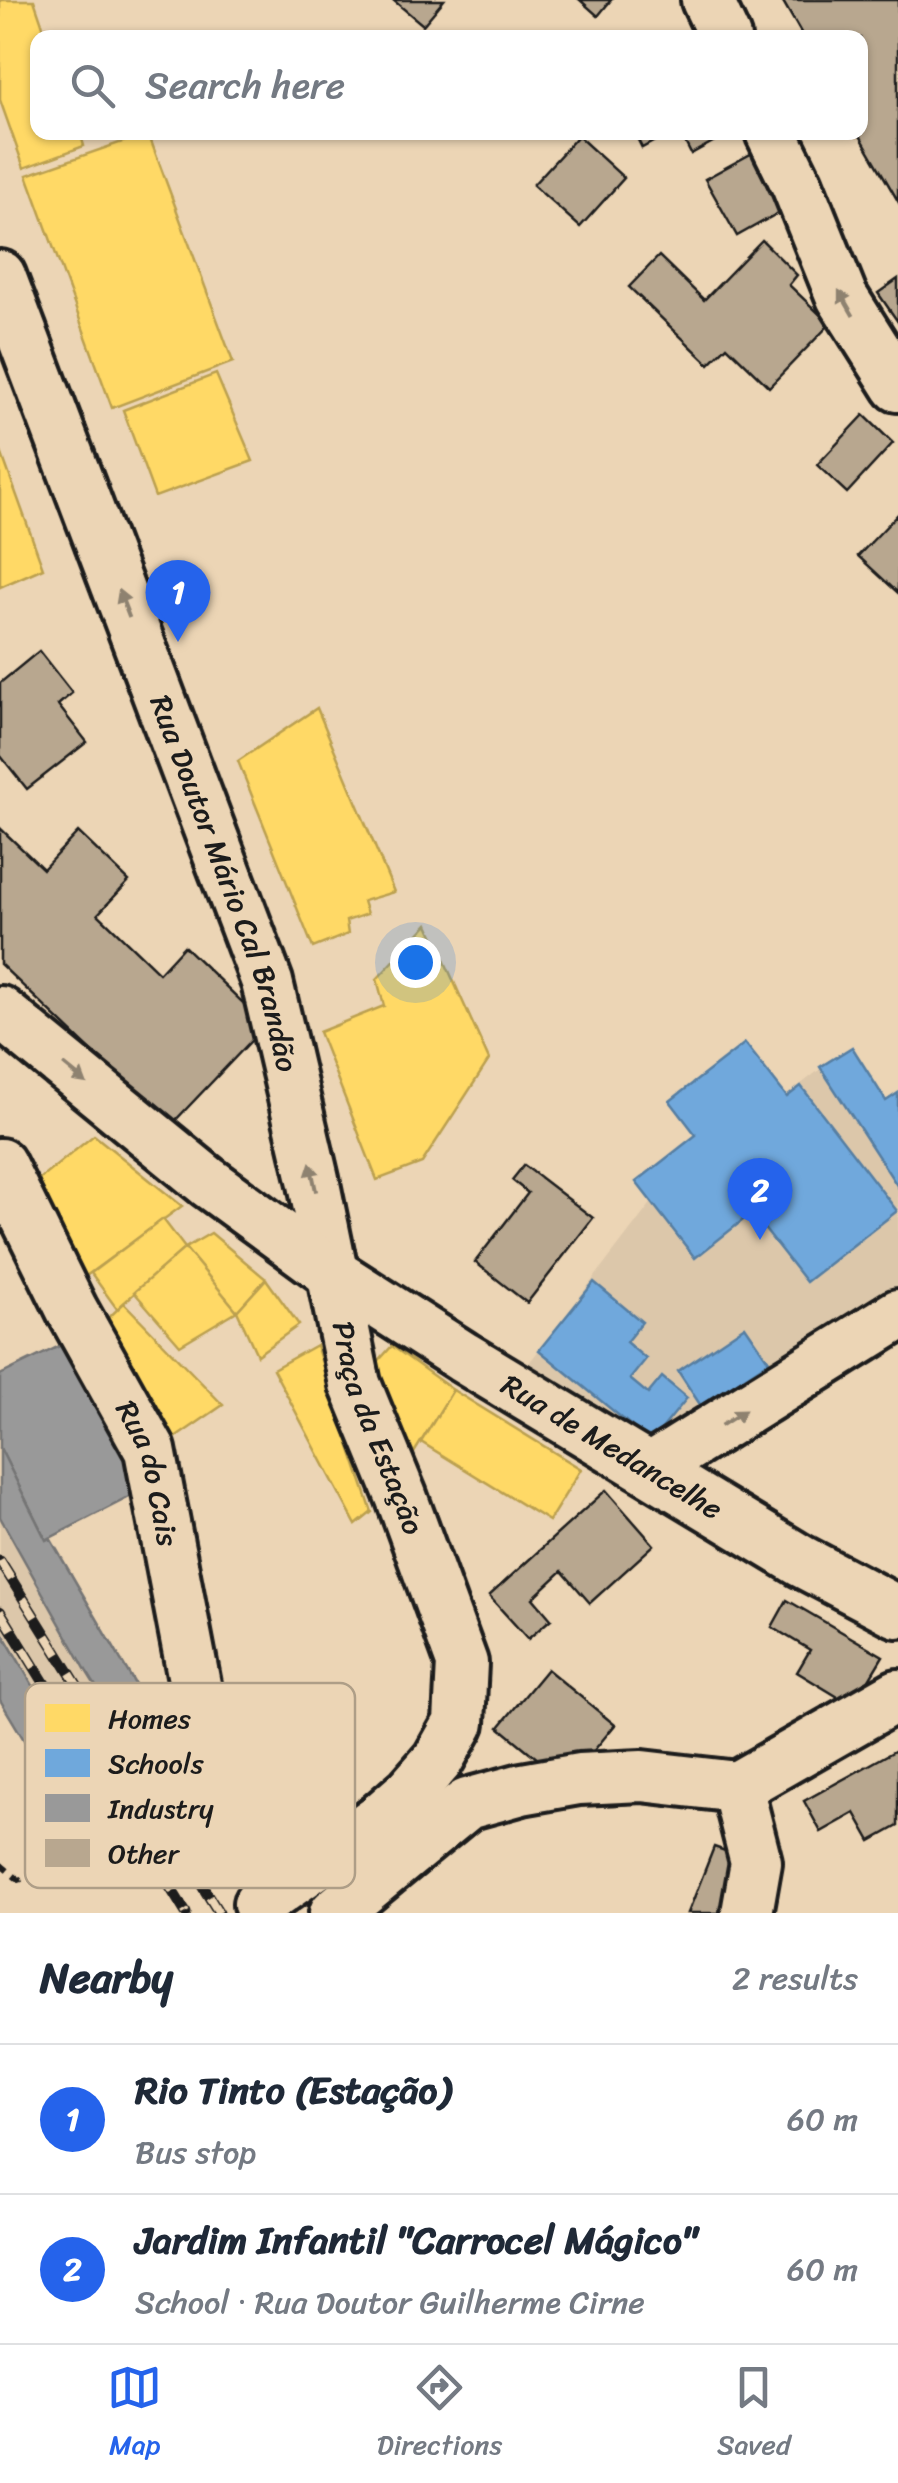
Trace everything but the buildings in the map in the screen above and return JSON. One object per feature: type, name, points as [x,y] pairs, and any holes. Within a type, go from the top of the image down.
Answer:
[{"type":"street","points":[[707,0],[721,30]]},
{"type":"street","points":[[775,140],[842,297],[898,386]]},
{"type":"street","name":"Rua Doutor Mário Cal Brandão","points":[[0,276],[267,982],[281,1030],[332,1273]]},
{"type":"street","points":[[0,1012],[208,1182],[332,1273]]},
{"type":"street","name":"Rua do Cais","points":[[0,1164],[72,1310],[150,1450],[195,1683]]},
{"type":"street","name":"Rua de Medancelhe","points":[[332,1273],[801,1561],[898,1612]]},
{"type":"street","name":"Praça da Estação","points":[[332,1273],[354,1384],[401,1496],[462,1663],[459,1724],[438,1760],[411,1791],[355,1835]]},
{"type":"street","points":[[650,1469],[898,1316]]},
{"type":"street","points":[[336,1913],[468,1804],[522,1789],[642,1776],[737,1787],[898,1696]]},
{"type":"street","points":[[737,1787],[756,1862],[747,1913]]},
{"type":"street","name":"Praça da Estação","points":[[259,1904],[281,1888]]},
{"type":"path","points":[[0,1864],[19,1880],[25,1878]]},
{"type":"shaded area","points":[[844,1051],[898,1131],[898,1288],[654,1433],[622,1431],[526,1367],[659,1193]]},
{"type":"shaded area","points":[[0,1448],[133,1683],[25,1683],[25,1742],[0,1700]]},
{"type":"railway","points":[[0,1561],[76,1683]]},
{"type":"railway","points":[[0,1611],[44,1683]]},
{"type":"railway","points":[[171,1888],[186,1913]]},
{"type":"railway","points":[[203,1888],[219,1913]]},
{"type":"place","name":"Rio Tinto (Estação)","points":[[178,642]]},
{"type":"place","name":"Jardim Infantil \"Carrocel Mágico\"","points":[[760,1240]]}]
